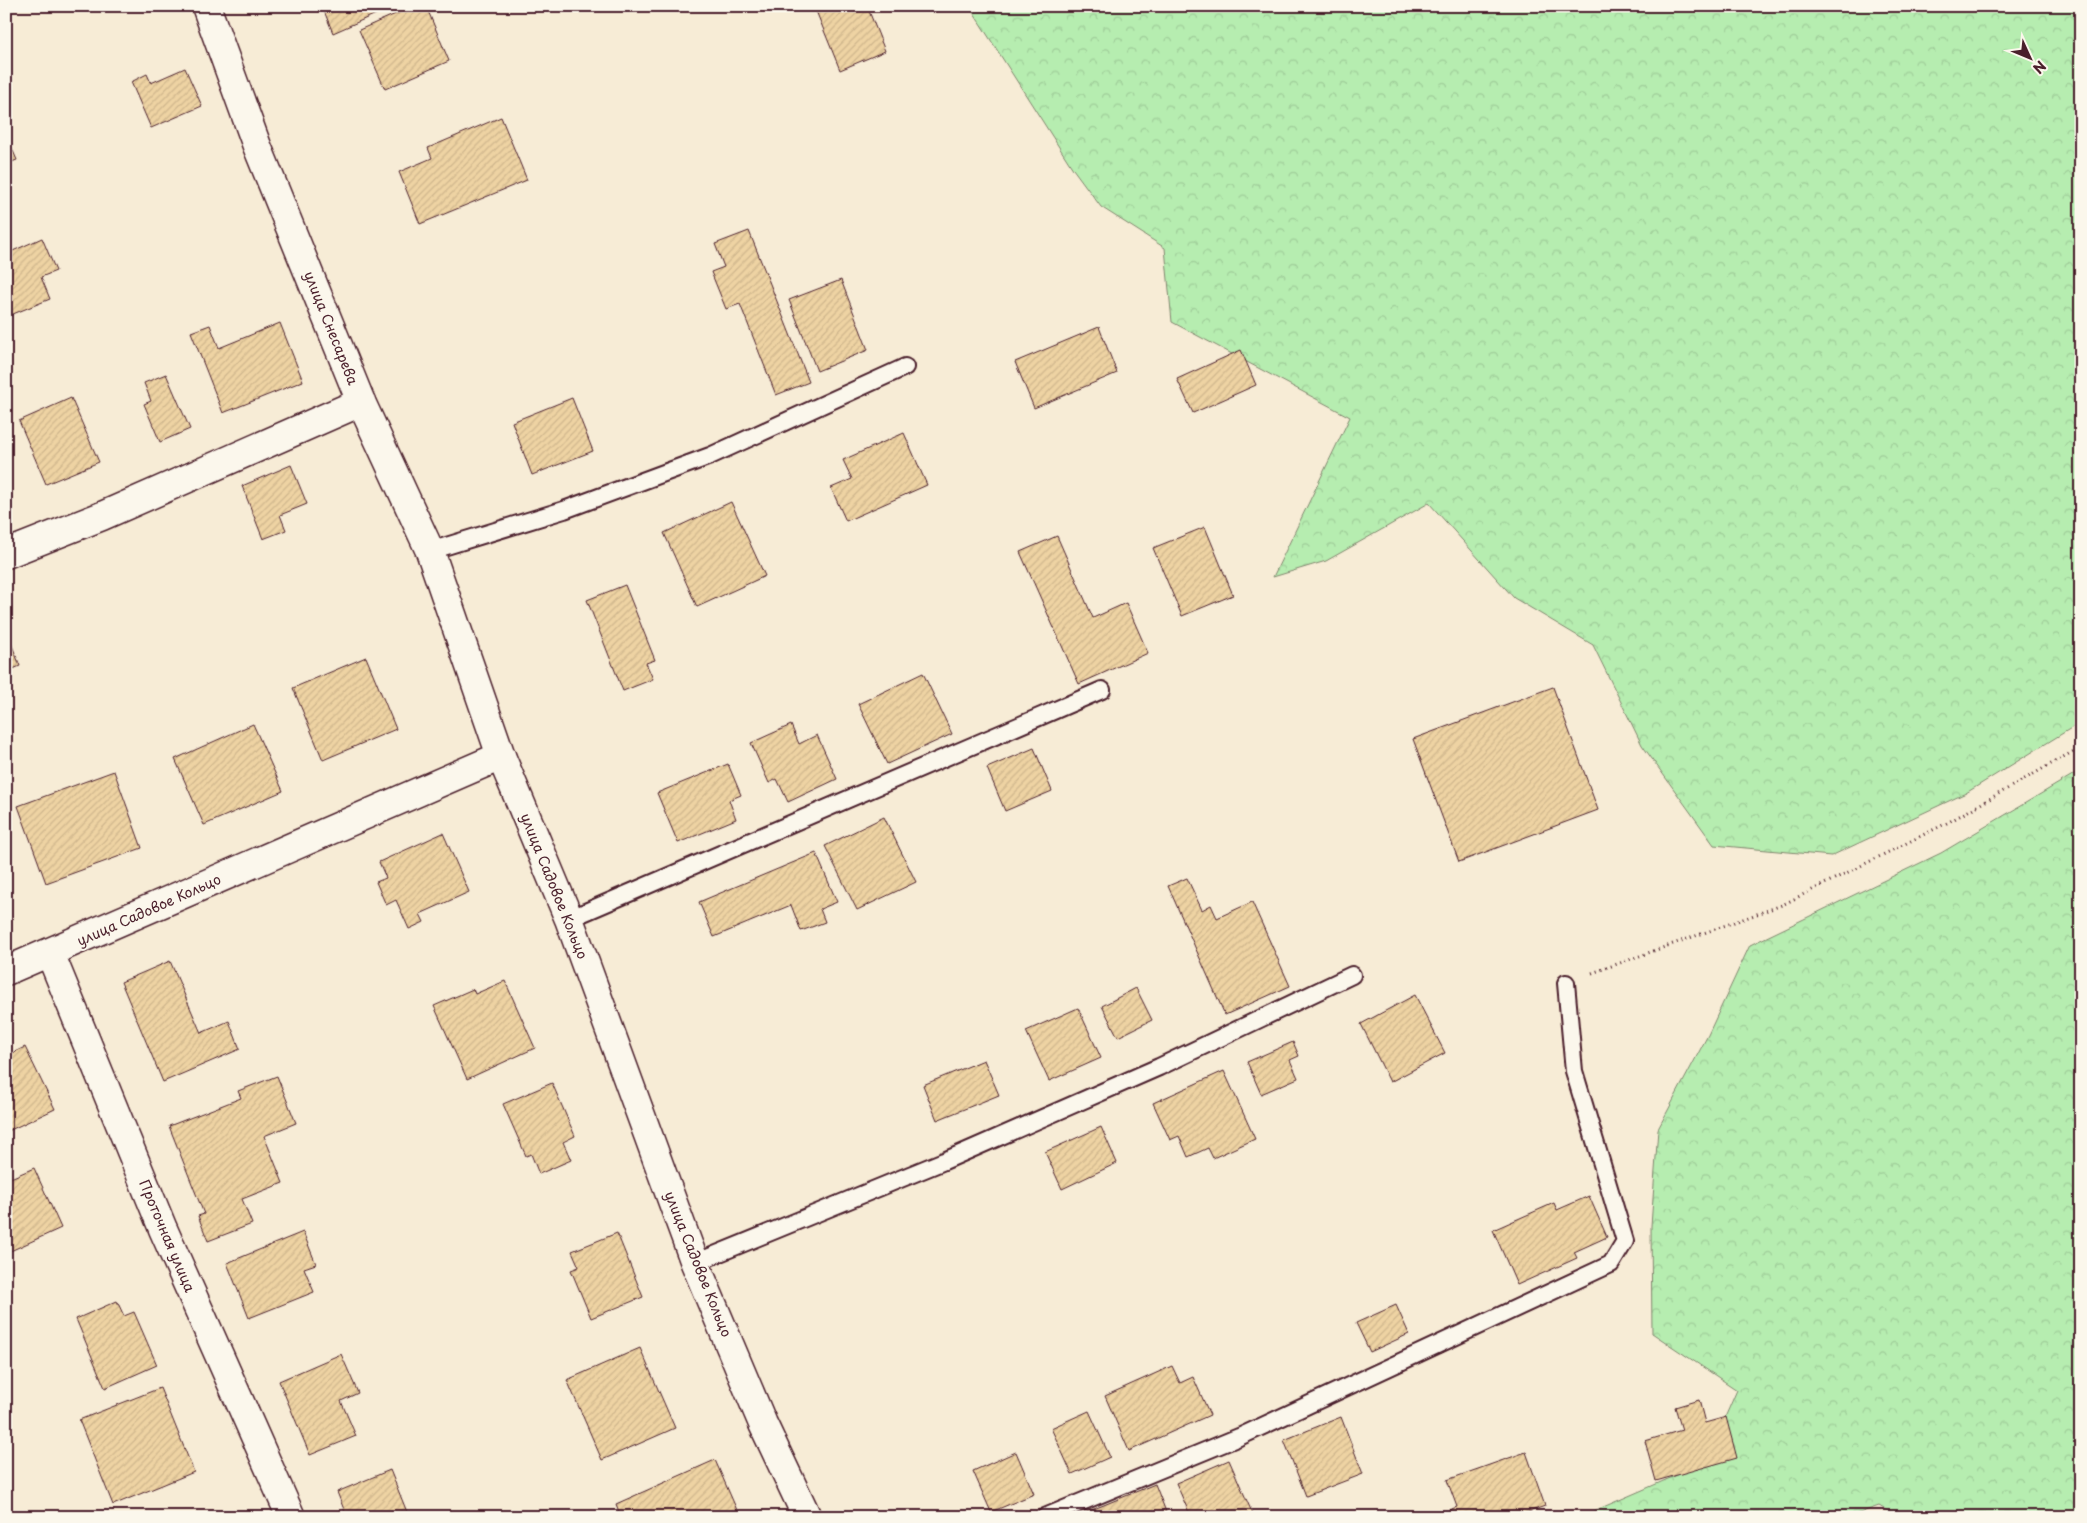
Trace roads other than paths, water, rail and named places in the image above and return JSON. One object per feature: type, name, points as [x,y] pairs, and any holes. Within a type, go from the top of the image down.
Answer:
[{"type":"street","name":"улица Снесарева","points":[[6,554],[102,516],[361,402],[257,146],[206,6]]},
{"type":"street","points":[[361,402],[430,551],[501,756]]},
{"type":"street","name":"улица Садовое Кольцо","points":[[6,971],[501,756],[569,919],[695,1263],[763,1424],[807,1517]]},
{"type":"street","name":"Проточная улица","points":[[50,953],[163,1229],[291,1517]]},
{"type":"lane","points":[[430,551],[564,510],[710,456],[905,367]]},
{"type":"lane","points":[[569,919],[1102,690]]},
{"type":"lane","points":[[695,1263],[944,1161],[1132,1079],[1352,975]]},
{"type":"lane","points":[[1045,1517],[1239,1437],[1611,1264],[1625,1241],[1574,1071],[1566,983]]}]
